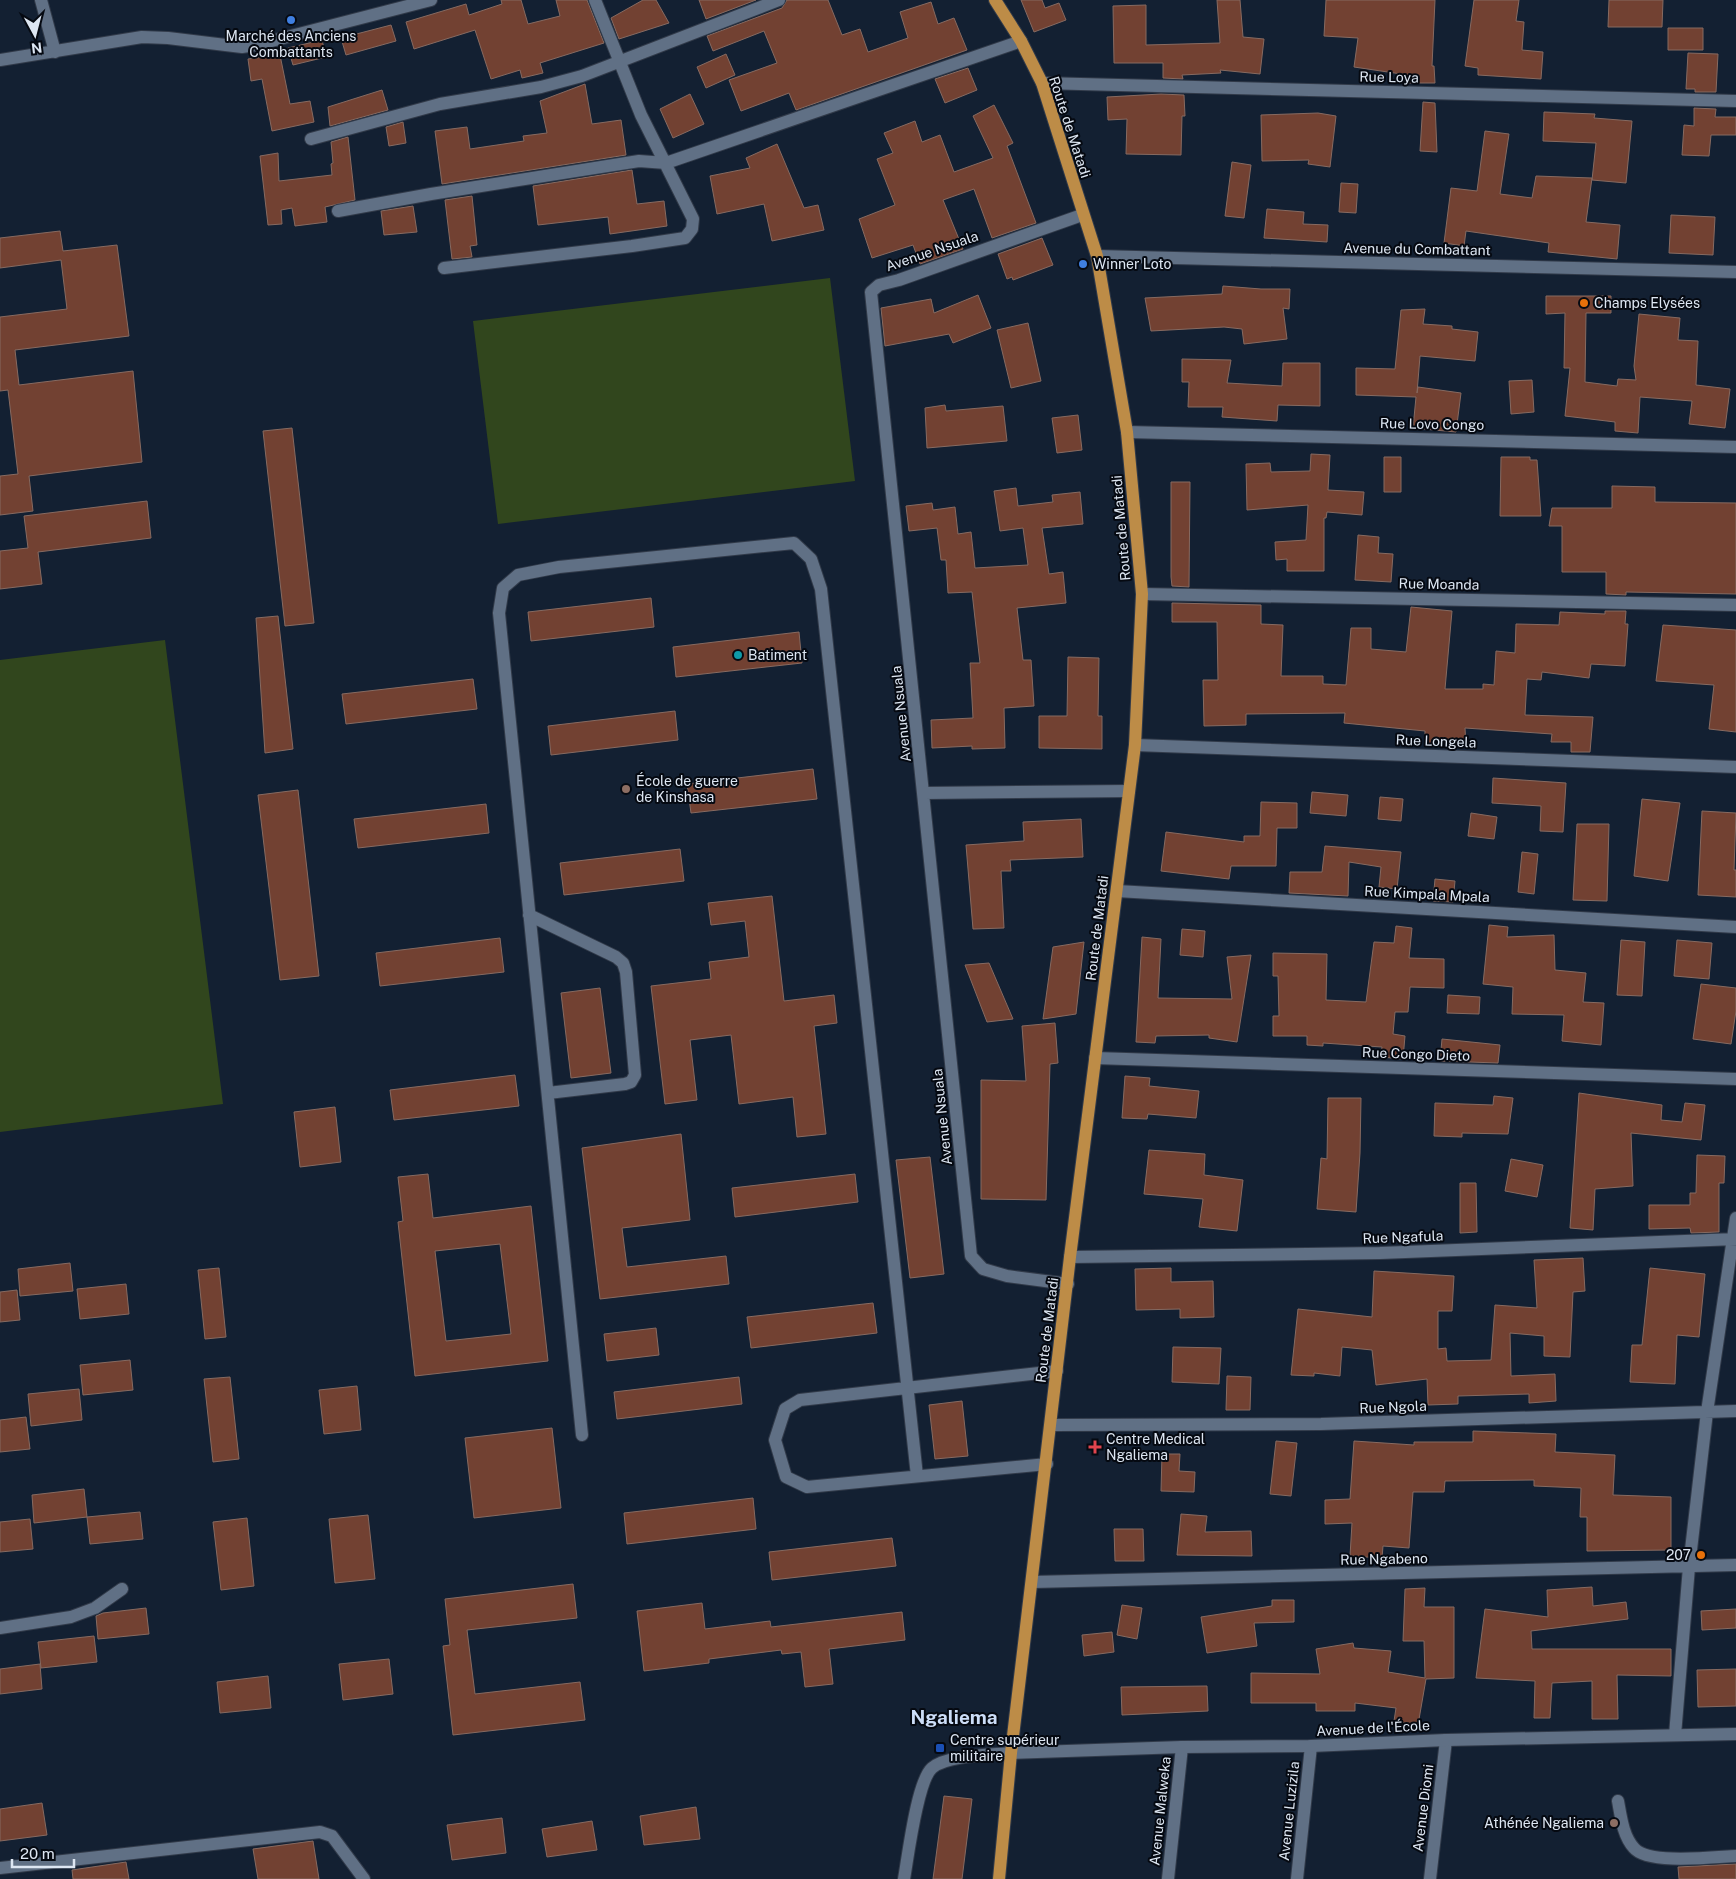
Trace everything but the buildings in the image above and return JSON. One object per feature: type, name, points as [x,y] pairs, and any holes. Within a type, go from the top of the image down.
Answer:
[{"type":"main road","name":"Route de Matadi","points":[[995,0],[1021,41],[1042,83],[1082,215],[1097,256],[1127,432],[1142,594],[1134,745],[1129,791],[1070,1257],[1052,1425],[1011,1753],[999,1879]]},
{"type":"street","points":[[41,0],[55,52]]},
{"type":"street","points":[[0,60],[142,37],[168,38],[242,47],[431,0]]},
{"type":"street","points":[[444,268],[684,238],[692,229],[694,219],[641,116],[595,0]]},
{"type":"street","points":[[311,139],[440,104],[541,87],[582,76],[779,0]]},
{"type":"street","points":[[338,211],[431,194],[639,161],[666,163],[1021,41]]},
{"type":"street","name":"Rue Loya","points":[[1042,83],[1736,101]]},
{"type":"street","name":"Avenue Nsuala","points":[[1068,1284],[1007,1276],[983,1269],[971,1256],[871,292],[878,285],[899,280],[1082,215]]},
{"type":"street","name":"Avenue du Combattant","points":[[1097,256],[1736,272]]},
{"type":"street","name":"Rue Lovo Congo","points":[[1127,432],[1736,447]]},
{"type":"street","points":[[582,1435],[499,613],[503,588],[518,575],[559,567],[794,543],[811,559],[821,589],[917,1476]]},
{"type":"street","name":"Rue Moanda","points":[[1142,594],[1736,605]]},
{"type":"street","name":"Rue Longela","points":[[1134,745],[1736,767]]},
{"type":"street","points":[[924,793],[1129,791]]},
{"type":"street","name":"Rue Kimpala Mpala","points":[[1117,891],[1736,927]]},
{"type":"street","points":[[529,915],[616,957],[623,963],[626,972],[635,1075],[631,1082],[548,1093]]},
{"type":"street","name":"Rue Congo Dieto","points":[[1095,1058],[1736,1079]]},
{"type":"street","points":[[1675,1736],[1690,1567],[1707,1412],[1735,1239],[1736,1218]]},
{"type":"street","name":"Rue Ngafula","points":[[1070,1257],[1380,1253],[1735,1239]]},
{"type":"street","points":[[1047,1464],[807,1487],[786,1477],[776,1440],[785,1408],[800,1400],[1057,1371]]},
{"type":"street","name":"Rue Ngola","points":[[1052,1425],[1320,1424],[1736,1411]]},
{"type":"street","name":"Rue Ngabeno","points":[[1032,1582],[1736,1566]]},
{"type":"street","points":[[0,1628],[71,1617],[95,1608],[122,1589]]},
{"type":"street","name":"Avenue de l'École","points":[[904,1879],[922,1783],[932,1768],[947,1761],[1011,1753],[1182,1747],[1311,1746],[1446,1740],[1736,1734]]},
{"type":"street","name":"Avenue Diomi","points":[[1430,1879],[1446,1740]]},
{"type":"street","name":"Avenue Luzizila","points":[[1297,1879],[1311,1746]]},
{"type":"street","name":"Avenue Malweka","points":[[1168,1879],[1182,1747]]},
{"type":"street","points":[[1618,1802],[1624,1830],[1635,1850],[1654,1858],[1736,1856]]},
{"type":"street","points":[[0,1868],[320,1832],[332,1836],[364,1879]]},
{"type":"green space","points":[[830,278],[855,481],[498,524],[473,321]]},
{"type":"green space","points":[[165,640],[223,1104],[0,1132],[0,660]]},
{"type":"place","name":"Marché des Anciens Combattants","points":[[291,20]]},
{"type":"place","name":"Winner Loto","points":[[1083,264]]},
{"type":"place","name":"Champs Elysées","points":[[1584,303]]},
{"type":"place","name":"Batiment","points":[[738,655]]},
{"type":"place","name":"École de guerre de Kinshasa","points":[[626,789]]},
{"type":"place","name":"Centre Medical Ngaliema","points":[[1095,1447]]},
{"type":"place","name":"207","points":[[1701,1555]]},
{"type":"place","name":"Centre supérieur militaire","points":[[940,1748]]},
{"type":"place","name":"Athénée Ngaliema","points":[[1614,1823]]},
{"type":"district","name":"Ngaliema","points":[[954,1717]]}]
